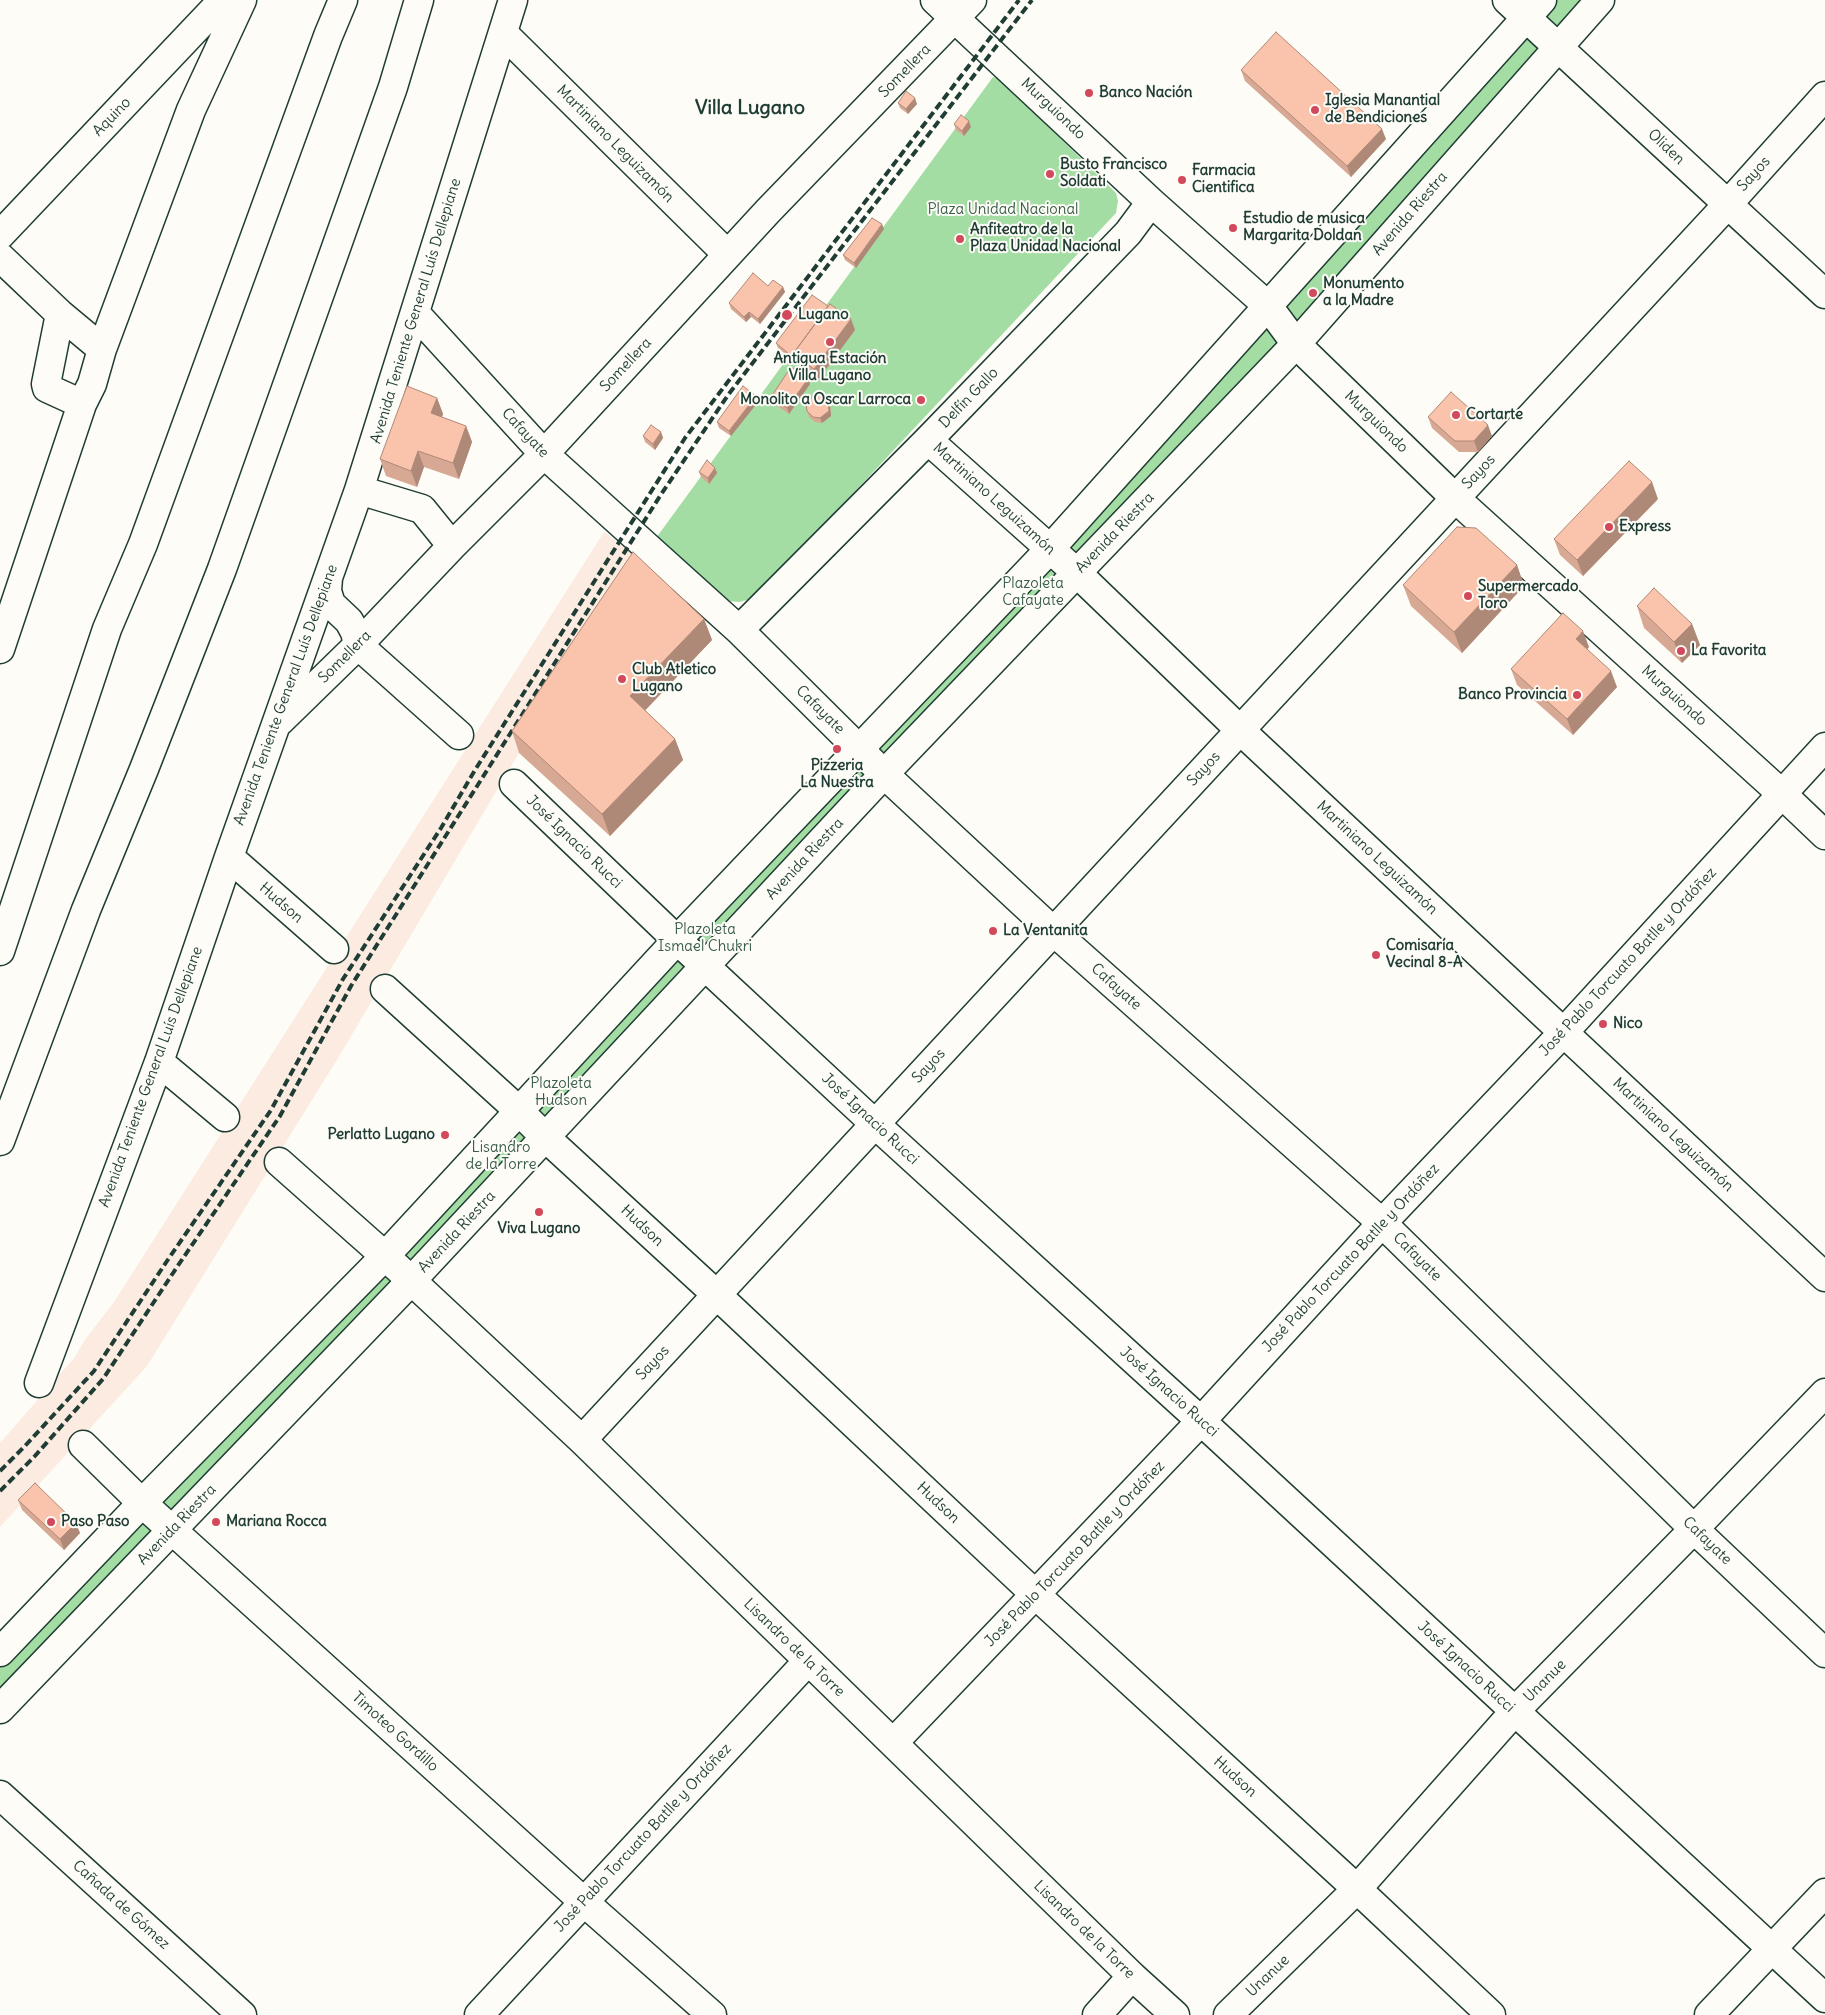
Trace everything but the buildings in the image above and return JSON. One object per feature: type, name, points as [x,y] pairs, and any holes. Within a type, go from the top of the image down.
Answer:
[{"type":"main road","name":"Aquino","points":[[0,234],[223,0]]},
{"type":"main road","points":[[0,649],[82,404],[92,384],[102,350],[191,110],[242,0]]},
{"type":"main road","points":[[0,951],[107,628],[143,544],[328,36],[343,0]]},
{"type":"main road","points":[[0,1141],[86,910],[144,769],[222,569],[393,87],[419,0]]},
{"type":"main road","name":"Avenida Teniente General Luís Dellepiane","points":[[39,1383],[159,1062],[228,857],[359,490],[513,0]]},
{"type":"main road","name":"Murguiondo","points":[[935,0],[964,10],[1151,202],[1268,306],[1296,344],[1455,498],[1782,794],[1825,836]]},
{"type":"main road","name":"Oliden","points":[[1507,0],[1535,9],[1558,47],[1825,294]]},
{"type":"main road","name":"Avenida Riestra","points":[[0,1709],[411,1281],[884,774],[1296,344],[1600,0]]},
{"type":"main road","points":[[0,1652],[9,1632],[142,1503],[385,1256],[677,940],[1050,549],[1535,9]]},
{"type":"main road","name":"Somellera","points":[[275,725],[358,645],[452,546],[544,454],[727,254],[964,10]]},
{"type":"main road","name":"Martiniano Leguizamón","points":[[503,33],[727,254]]},
{"type":"main road","name":"Sayos","points":[[582,1440],[1728,204],[1825,96]]},
{"type":"main road","name":"Delfín Gallo","points":[[739,630],[928,440],[1128,233],[1151,202]]},
{"type":"main road","points":[[0,257],[60,314],[102,350]]},
{"type":"main road","name":"Cafayate","points":[[415,313],[544,454],[739,630],[884,774],[1053,931],[1382,1223],[1694,1529],[1825,1653]]},
{"type":"main road","points":[[60,314],[46,384],[47,388],[82,404]]},
{"type":"main road","name":"Martiniano Leguizamón","points":[[928,440],[1077,573],[1240,730],[1825,1277]]},
{"type":"main road","points":[[359,490],[422,510],[452,546]]},
{"type":"main road","points":[[328,578],[331,604],[349,621],[355,632],[358,645],[459,735]]},
{"type":"main road","name":"José Pablo Torcuato Batlle y Ordóñez","points":[[893,1743],[1201,1421],[1382,1223],[1564,1033],[1825,746]]},
{"type":"main road","name":"José Ignacio Rucci","points":[[514,784],[704,966],[1201,1421],[1825,1998]]},
{"type":"main road","name":"Hudson","points":[[228,857],[334,949]]},
{"type":"main road","name":"Hudson","points":[[385,990],[518,1110],[1036,1595],[1357,1889],[1491,2015]]},
{"type":"main road","points":[[159,1062],[225,1117]]},
{"type":"main road","points":[[279,1162],[385,1256]]},
{"type":"main road","name":"Lisandro de la Torre","points":[[385,1256],[582,1440],[807,1662],[893,1743],[1132,1976],[1175,2015]]},
{"type":"main road","name":"Unanue","points":[[1228,2015],[1357,1889],[1514,1712],[1694,1529],[1825,1392]]},
{"type":"main road","name":"Timoteo Gordillo","points":[[83,1445],[142,1503],[712,2015]]},
{"type":"main road","name":"José Pablo Torcuato Batlle y Ordóñez","points":[[479,2015],[807,1662]]},
{"type":"main road","name":"Cañada de Gómez","points":[[0,1795],[242,2015]]},
{"type":"main road","points":[[1709,2015],[1825,1893]]},
{"type":"main road","points":[[1097,2015],[1132,1976]]},
{"type":"shaded area","points":[[604,532],[644,563],[640,573],[519,753],[338,1058],[147,1366],[0,1527],[0,1443],[75,1357],[84,1341],[114,1302]]},
{"type":"green space","points":[[1542,0],[1600,0],[0,1709],[0,1652],[385,1256]]},
{"type":"green space","name":"Plaza Unidad Nacional","points":[[993,77],[1000,79],[1116,193],[1118,201],[1116,213],[755,598],[739,602],[727,601],[656,538]]},
{"type":"railway","points":[[0,1471],[94,1371],[271,1110],[343,979],[441,828],[475,770],[685,438],[1019,0]]},
{"type":"railway","points":[[0,1491],[34,1457],[103,1379],[280,1116],[351,986],[660,496],[728,395],[1032,0]]},
{"type":"place","name":"Banco Nación","points":[[1089,93]]},
{"type":"place","name":"Iglesia Manantial de Bendiciones","points":[[1315,110]]},
{"type":"place","name":"Busto Francisco Soldati","points":[[1050,174]]},
{"type":"place","name":"Farmacia Cientifica","points":[[1182,180]]},
{"type":"place","name":"Estudio de musica Margarita Doldan","points":[[1233,228]]},
{"type":"place","name":"Anfiteatro de la Plaza Unidad Nacional","points":[[960,239]]},
{"type":"place","name":"Monumento a la Madre","points":[[1313,293]]},
{"type":"place","name":"Lugano","points":[[787,315]]},
{"type":"place","name":"Antigua Estación Villa Lugano","points":[[830,342]]},
{"type":"place","name":"Monolito a Oscar Larroca","points":[[921,400]]},
{"type":"place","name":"Cortarte","points":[[1456,415]]},
{"type":"place","name":"Express","points":[[1609,527]]},
{"type":"place","name":"Supermercado Toro","points":[[1468,596]]},
{"type":"place","name":"La Favorita","points":[[1681,651]]},
{"type":"place","name":"Club Atletico Lugano","points":[[622,679]]},
{"type":"place","name":"Banco Provincia","points":[[1577,695]]},
{"type":"place","name":"Pizzeria La Nuestra","points":[[837,749]]},
{"type":"place","name":"La Ventanita","points":[[993,931]]},
{"type":"place","name":"Comisaría Vecinal 8-A","points":[[1376,955]]},
{"type":"place","name":"Nico","points":[[1603,1024]]},
{"type":"place","name":"Perlatto Lugano","points":[[445,1135]]},
{"type":"place","name":"Viva Lugano","points":[[539,1212]]},
{"type":"place","name":"Paso Paso","points":[[51,1522]]},
{"type":"place","name":"Mariana Rocca","points":[[216,1522]]},
{"type":"district","name":"Villa Lugano","points":[[750,108]]},
{"type":"park label","name":"Plazoleta Cafayate","points":[[1033,592]]},
{"type":"park label","name":"Plazoleta Ismael Chukri","points":[[705,938]]},
{"type":"park label","name":"Plazoleta Hudson","points":[[561,1092]]}]
